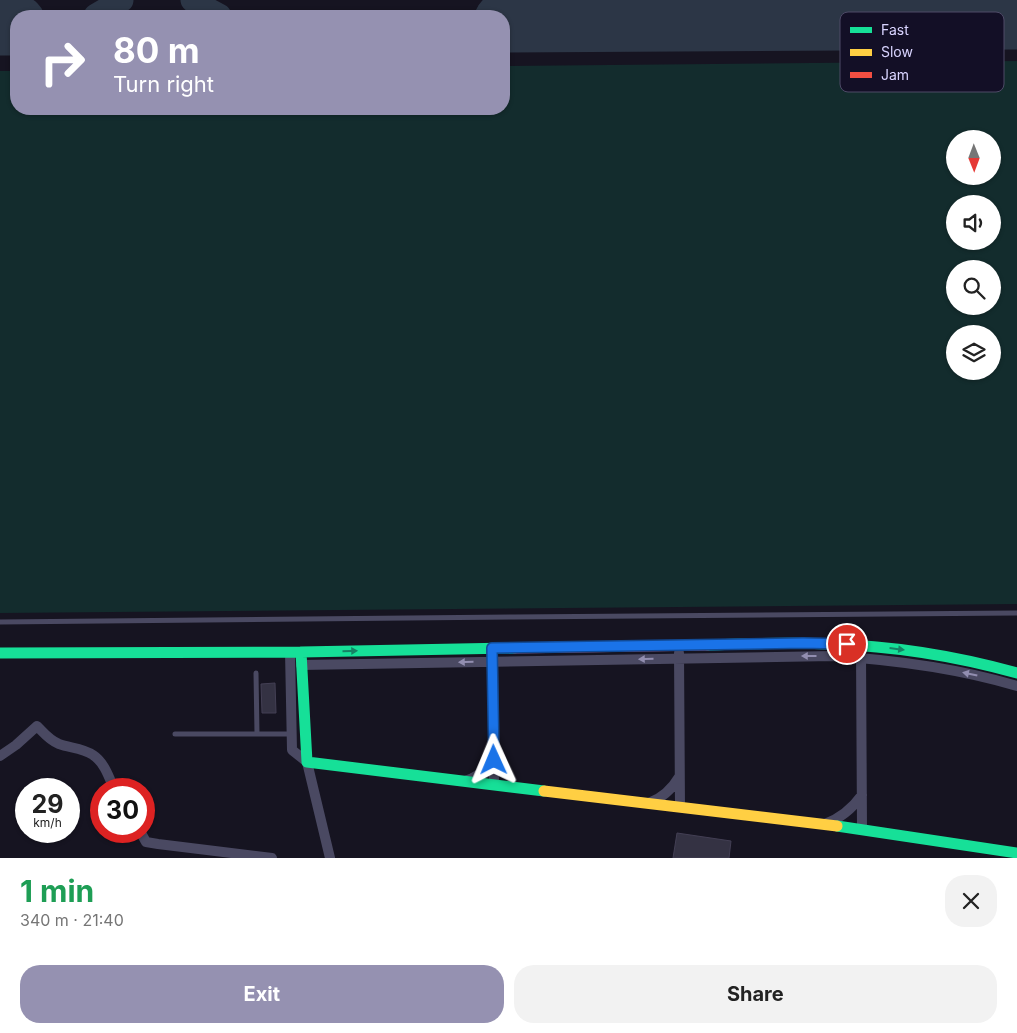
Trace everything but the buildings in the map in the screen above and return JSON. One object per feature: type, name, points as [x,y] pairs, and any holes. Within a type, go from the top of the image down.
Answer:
[{"type":"street","points":[[0,653],[296,652],[803,643],[893,648],[946,656],[999,667],[1017,673]]},
{"type":"street","points":[[679,645],[680,807]]},
{"type":"street","points":[[860,645],[862,829]]},
{"type":"street","points":[[492,648],[494,785]]},
{"type":"street","points":[[296,652],[301,665],[307,762],[330,858]]},
{"type":"street","points":[[296,652],[292,750],[307,762],[825,824],[1017,853]]},
{"type":"street","points":[[301,665],[803,656],[861,658],[944,668],[1017,686]]},
{"type":"street","points":[[0,756],[16,745],[37,726],[58,744],[93,755],[102,765],[109,778]]},
{"type":"street","points":[[464,781],[482,773],[494,760]]},
{"type":"street","points":[[649,803],[668,792],[680,777]]},
{"type":"street","points":[[825,824],[849,811],[862,795]]},
{"type":"street","points":[[152,843],[272,858]]},
{"type":"lane","points":[[0,622],[1017,613]]},
{"type":"lane","points":[[256,673],[257,734]]},
{"type":"lane","points":[[175,734],[292,734]]},
{"type":"green space","points":[[1004,61],[1017,61],[1017,604],[0,613],[0,71],[10,71],[10,115],[510,115],[510,66],[840,63],[840,92],[1004,92]]},
{"type":"taxiway","points":[[106,10],[121,0]]},
{"type":"taxiway","points":[[193,0],[208,10]]},
{"type":"taxiway","points":[[622,0],[773,21]]},
{"type":"runway","points":[[1004,19],[1017,19]]},
{"type":"runway","points":[[510,22],[840,20]]},
{"type":"runway","points":[[0,25],[10,25]]},
{"type":"traffic: fast","points":[[708,645],[800,643],[878,647],[948,657],[1017,673]]},
{"type":"traffic: fast","points":[[0,653],[301,652],[515,648]]},
{"type":"traffic: fast","points":[[301,652],[307,762],[544,791]]},
{"type":"traffic: fast","points":[[837,826],[1017,853]]},
{"type":"traffic: slow","points":[[544,791],[837,826]]},
{"type":"traffic: jam","points":[[515,648],[708,645]]},
{"type":"route","points":[[494,760],[492,648],[847,644]]}]
